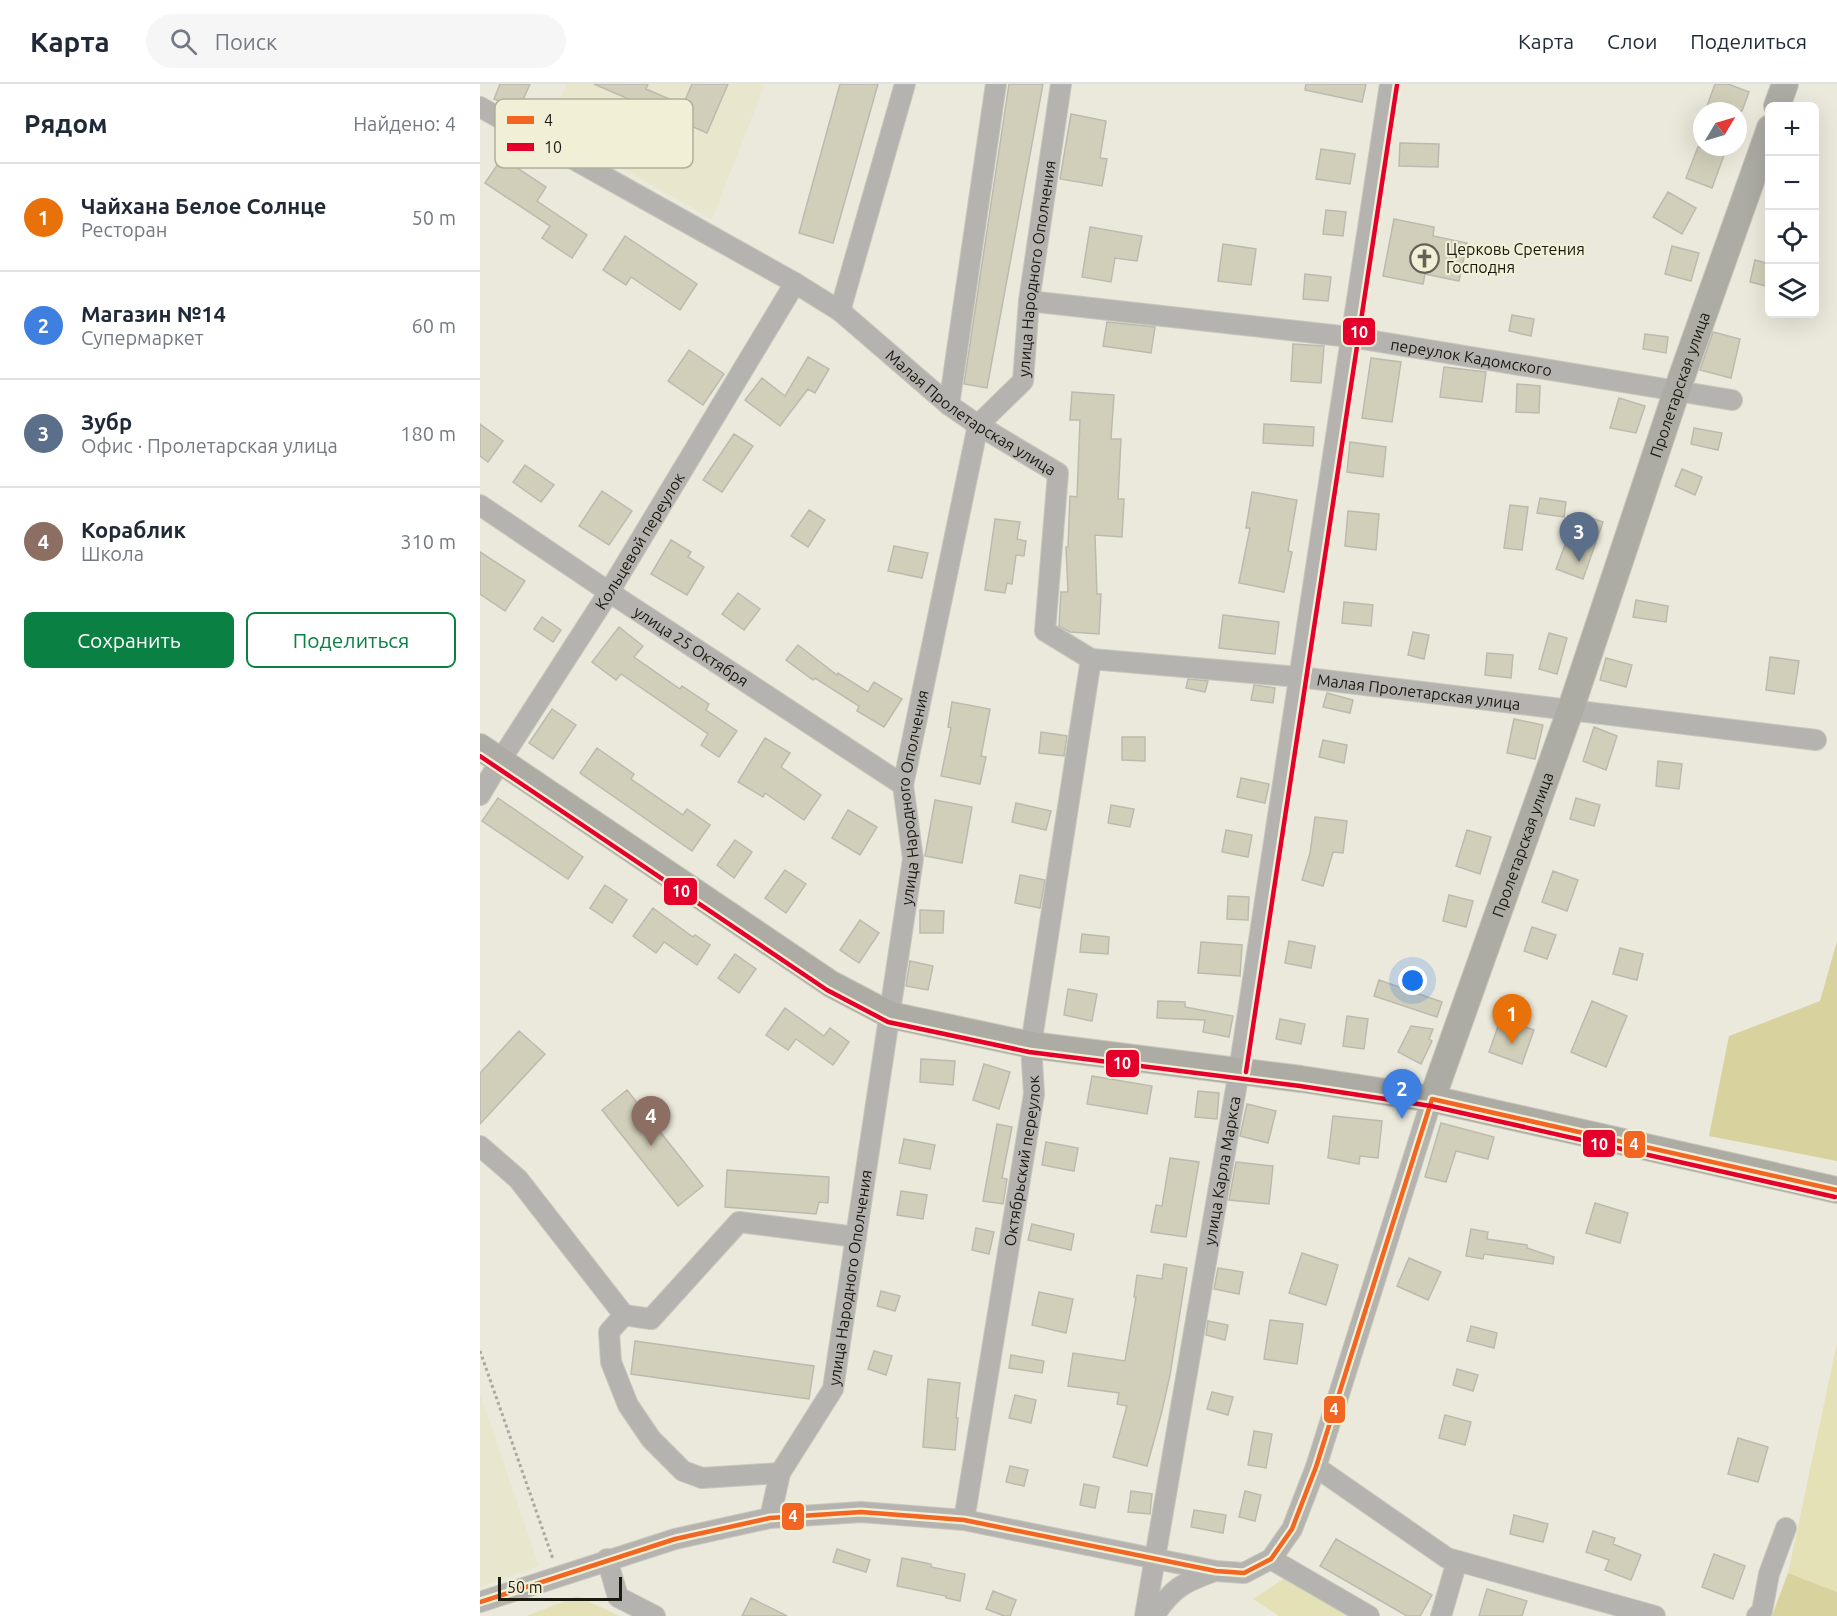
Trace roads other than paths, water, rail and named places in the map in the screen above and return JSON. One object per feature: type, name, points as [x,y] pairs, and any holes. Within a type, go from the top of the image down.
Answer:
[{"type":"main road","points":[[1778,102],[1785,84]]},
{"type":"main road","name":"Пролетарская улица","points":[[1432,1099],[1570,711],[1677,390],[1765,142]]},
{"type":"main road","points":[[490,754],[831,984],[890,1015],[1031,1045],[1239,1071],[1432,1099],[1837,1190]]},
{"type":"street","points":[[840,312],[905,84]]},
{"type":"street","points":[[949,405],[996,84]]},
{"type":"street","name":"улица Народного Ополчения","points":[[770,1518],[780,1473],[833,1389],[913,859],[903,785],[978,425],[1023,381],[1029,301],[1061,84]]},
{"type":"street","name":"улица Карла Маркса","points":[[1145,1616],[1239,1071],[1390,84]]},
{"type":"street","name":"Малая Пролетарская улица","points":[[480,106],[495,114]]},
{"type":"street","name":"Малая Пролетарская улица","points":[[590,168],[795,283],[840,312],[949,405],[1058,473],[1045,631],[1091,659],[1299,677],[1816,740]]},
{"type":"street","name":"Кольцевой переулок","points":[[480,795],[490,754],[609,592],[795,283]]},
{"type":"street","name":"переулок Кадомского","points":[[1029,301],[1350,337],[1732,400]]},
{"type":"street","name":"улица 25 Октября","points":[[480,505],[903,785]]},
{"type":"street","name":"Октябрьский переулок","points":[[964,1520],[1034,1094],[1031,1045],[1091,659]]},
{"type":"street","name":"Пролетарская улица","points":[[1271,1559],[1292,1529],[1316,1467],[1432,1099]]},
{"type":"street","points":[[480,1146],[518,1179],[624,1315],[651,1319],[739,1222],[856,1237]]},
{"type":"street","points":[[624,1315],[609,1332],[611,1362],[628,1405],[651,1439],[666,1455],[683,1471],[702,1478],[780,1473]]},
{"type":"street","points":[[1316,1467],[1447,1558],[1655,1616]]},
{"type":"street","points":[[480,1602],[607,1559],[675,1539],[770,1518],[861,1512],[964,1520],[1216,1571],[1244,1573],[1271,1559],[1370,1616]]},
{"type":"street","points":[[1757,1616],[1762,1611],[1769,1574],[1786,1528]]},
{"type":"street","points":[[607,1559],[618,1597],[655,1616]]},
{"type":"street","points":[[1441,1616],[1457,1561]]},
{"type":"street","points":[[1154,1616],[1172,1592],[1191,1580],[1216,1571]]},
{"type":"place","name":"Церковь Сретения Господня","points":[[1425,258]]},
{"type":"place","name":"Зубр","points":[[1579,562]]},
{"type":"place","name":"Чайхана Белое Солнце","points":[[1512,1044]]},
{"type":"place","name":"Магазин №14","points":[[1402,1119]]},
{"type":"place","name":"Кораблик","points":[[651,1146]]}]
